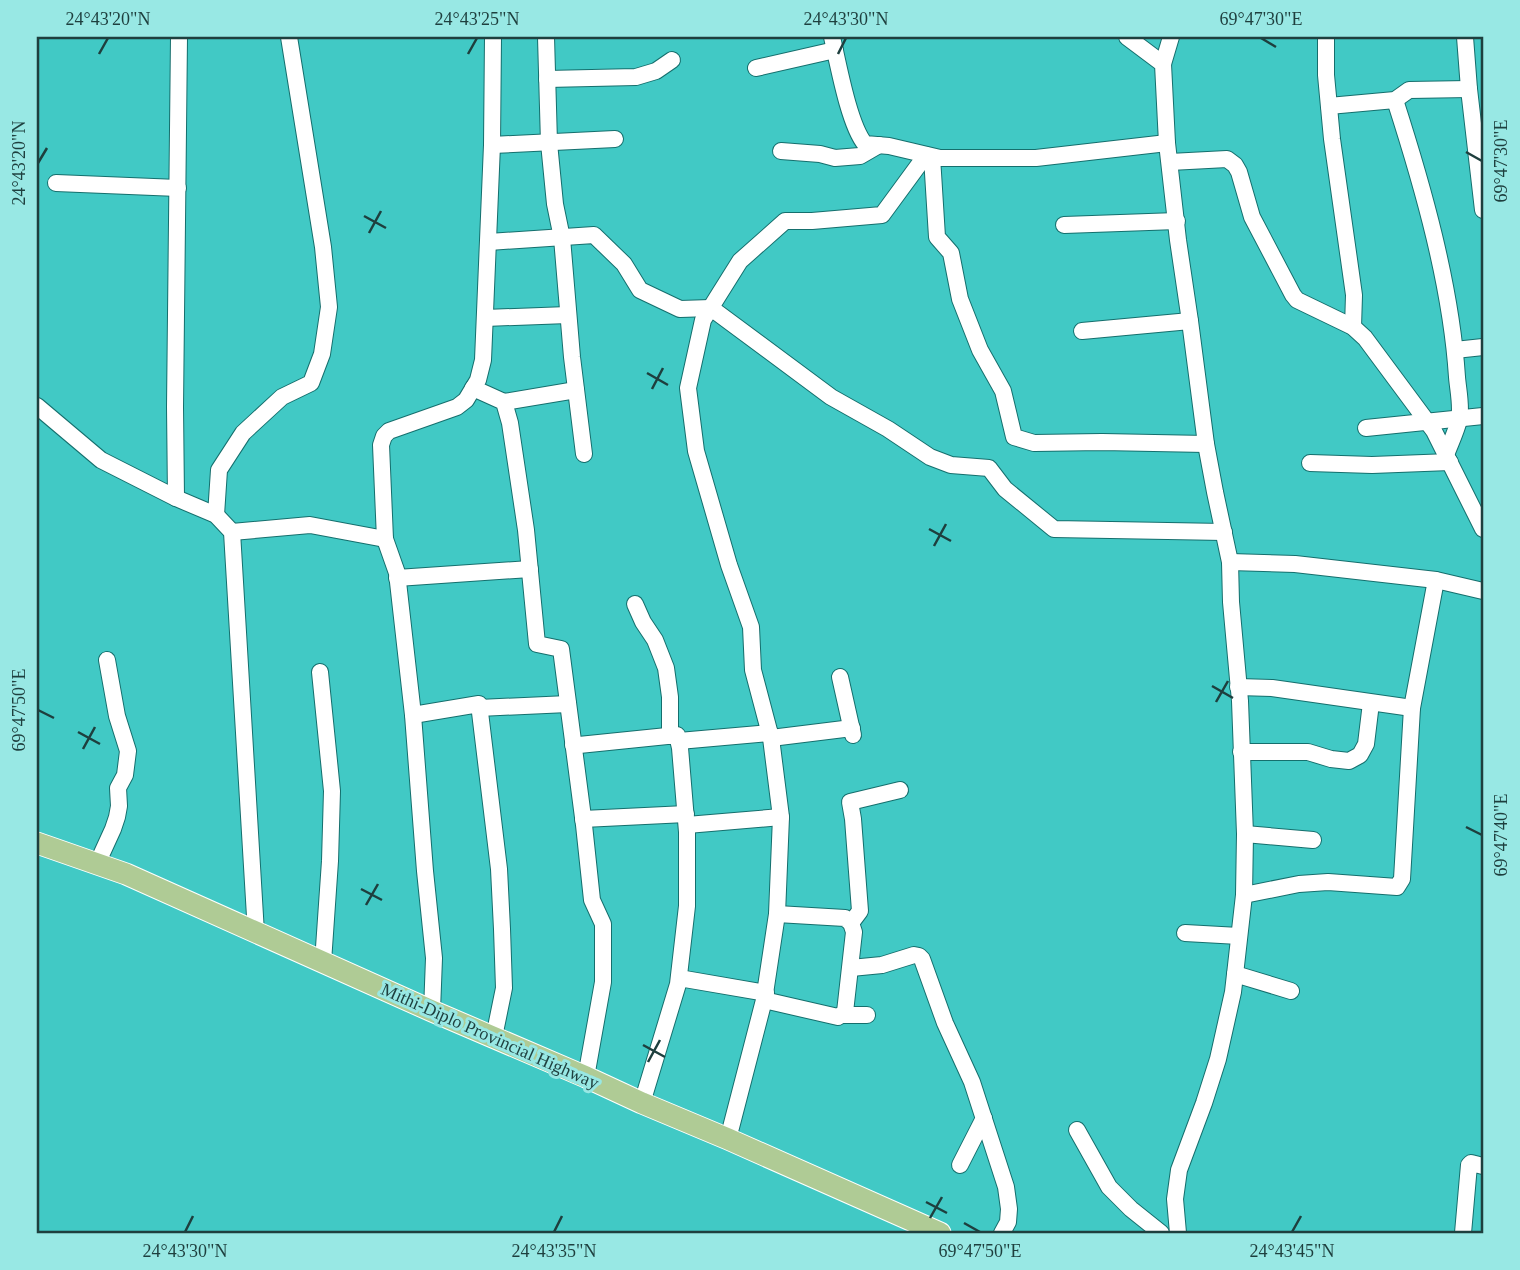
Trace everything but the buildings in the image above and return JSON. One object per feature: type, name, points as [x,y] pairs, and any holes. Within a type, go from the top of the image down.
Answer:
[{"type":"main road","name":"Mithi-Diplo Provincial Highway","points":[[37,843],[126,874],[940,1233]]},
{"type":"street","points":[[176,498],[179,37]]},
{"type":"street","points":[[216,515],[219,470],[243,433],[282,397],[311,383],[322,355],[328,319],[323,247],[289,37]]},
{"type":"street","points":[[432,1011],[434,958],[413,715],[397,578],[385,539],[380,445],[383,436],[389,431],[457,407],[466,400],[478,380],[483,360],[489,242],[493,37]]},
{"type":"street","points":[[546,37],[555,204],[562,238],[584,454]]},
{"type":"street","points":[[1127,37],[1163,64]]},
{"type":"street","points":[[1171,37],[1163,64],[1167,143],[1206,444],[1230,562],[1240,701],[1245,834],[1244,895],[1233,992],[1218,1059],[1179,1170],[1175,1199],[1178,1233]]},
{"type":"street","points":[[1326,37],[1329,106],[1354,295],[1353,327]]},
{"type":"street","points":[[1465,37],[1475,56],[1469,89],[1483,210]]},
{"type":"street","points":[[756,68],[834,43],[851,116],[865,144],[888,146],[940,159],[1035,158],[1167,143]]},
{"type":"street","points":[[547,79],[636,77],[656,71],[672,60]]},
{"type":"street","points":[[1329,106],[1395,100],[1409,89],[1469,89]]},
{"type":"street","points":[[1395,100],[1428,214],[1455,350],[1460,418],[1448,458]]},
{"type":"street","points":[[492,145],[615,139]]},
{"type":"street","points":[[781,151],[821,154],[835,158],[860,156],[879,145]]},
{"type":"street","points":[[728,1139],[765,997],[777,914],[781,817],[771,735],[753,670],[751,627],[696,451],[688,388],[703,320],[740,261],[785,221],[882,215],[929,156]]},
{"type":"street","points":[[929,156],[937,237],[951,253],[960,299],[980,350],[1003,391],[1014,437],[1034,443],[1206,444]]},
{"type":"street","points":[[1170,162],[1227,159],[1235,165],[1252,217],[1293,295],[1297,300],[1353,327],[1365,338],[1434,431],[1483,529]]},
{"type":"street","points":[[56,183],[178,188]]},
{"type":"street","points":[[1064,225],[1177,221]]},
{"type":"street","points":[[489,242],[594,235],[624,264],[640,290],[680,309],[711,308],[831,397],[888,429],[930,457],[951,465],[989,468],[1005,489],[1054,529],[1224,531]]},
{"type":"street","points":[[485,318],[568,315]]},
{"type":"street","points":[[1082,331],[1190,321]]},
{"type":"street","points":[[1455,350],[1483,347]]},
{"type":"street","points":[[473,388],[504,402],[576,390]]},
{"type":"street","points":[[504,402],[510,423],[526,530],[537,644],[561,649],[592,900],[603,924],[603,982],[586,1077]]},
{"type":"street","points":[[37,405],[101,460],[216,515],[232,532],[256,933]]},
{"type":"street","points":[[1366,428],[1483,416]]},
{"type":"street","points":[[1310,463],[1372,465],[1448,458]]},
{"type":"street","points":[[232,532],[310,525],[385,539]]},
{"type":"street","points":[[1230,562],[1295,564],[1436,580],[1483,591]]},
{"type":"street","points":[[397,578],[530,569]]},
{"type":"street","points":[[1244,895],[1299,884],[1328,882],[1397,887],[1402,879],[1412,708],[1436,580]]},
{"type":"street","points":[[635,604],[655,640],[666,668],[686,819],[687,906],[679,978],[642,1103]]},
{"type":"street","points":[[97,864],[117,817],[118,788],[125,775],[128,751],[117,716],[107,660]]},
{"type":"street","points":[[320,672],[332,791],[323,962]]},
{"type":"street","points":[[573,745],[675,738],[852,732],[841,677]]},
{"type":"street","points":[[1238,687],[1272,688],[1412,708]]},
{"type":"street","points":[[1241,752],[1308,752],[1349,761],[1360,755],[1366,744],[1371,703]]},
{"type":"street","points":[[413,715],[479,704],[499,869],[502,929],[504,988],[494,1037]]},
{"type":"street","points":[[479,708],[568,704]]},
{"type":"street","points":[[851,923],[860,911],[850,802],[900,790]]},
{"type":"street","points":[[583,820],[781,817]]},
{"type":"street","points":[[1245,834],[1313,840]]},
{"type":"street","points":[[777,914],[845,918],[851,923],[854,932],[851,968],[845,1012],[842,1015]]},
{"type":"street","points":[[1185,933],[1239,936]]},
{"type":"street","points":[[851,968],[882,965],[914,955],[922,959],[945,1023],[972,1082],[1006,1187],[1008,1222],[1002,1233]]},
{"type":"street","points":[[1235,974],[1290,991]]},
{"type":"street","points":[[679,978],[838,1017],[867,1015]]},
{"type":"street","points":[[960,1165],[984,1118]]},
{"type":"street","points":[[1077,1130],[1110,1187],[1131,1209],[1161,1233]]},
{"type":"street","points":[[1463,1233],[1469,1165],[1471,1163],[1483,1166]]},
{"type":"shaded area","points":[[37,37],[1483,37],[1483,1233],[37,1233]]}]
